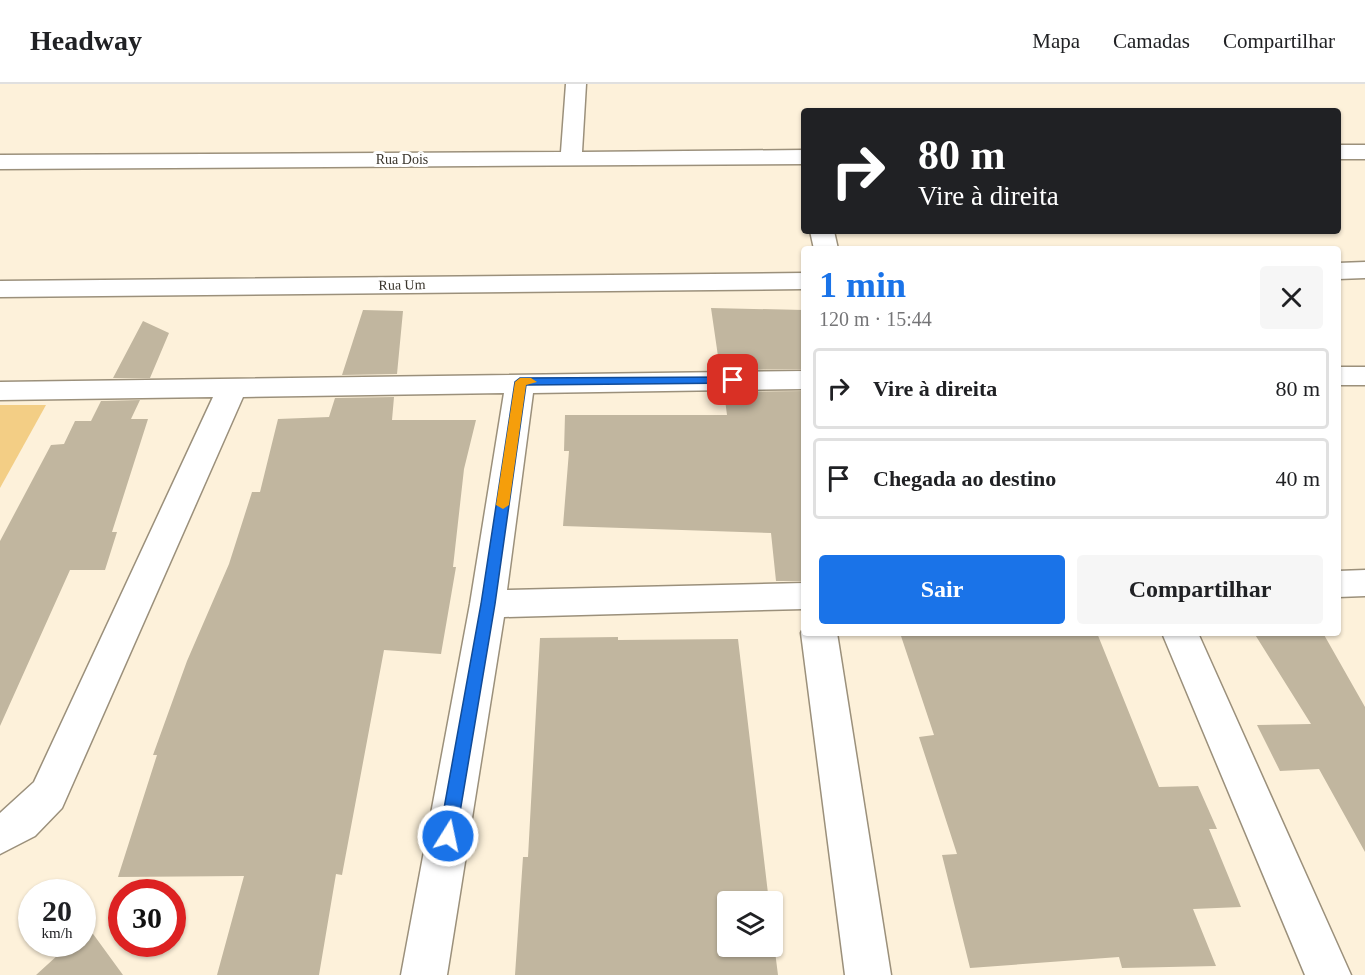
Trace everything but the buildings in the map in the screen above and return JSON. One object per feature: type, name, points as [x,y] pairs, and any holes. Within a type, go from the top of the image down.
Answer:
[{"type":"street","points":[[571,157],[576,84]]},
{"type":"street","points":[[1341,152],[1365,152]]},
{"type":"street","name":"Rua Dois","points":[[0,162],[801,157]]},
{"type":"street","points":[[1341,271],[1365,270]]},
{"type":"street","name":"Rua Um","points":[[0,289],[801,281]]},
{"type":"street","points":[[1341,376],[1365,376]]},
{"type":"street","points":[[0,391],[520,382],[801,380]]},
{"type":"street","points":[[424,975],[488,604],[520,382]]},
{"type":"street","points":[[0,835],[18,826],[35,812],[48,795],[232,388]]},
{"type":"street","points":[[1341,584],[1365,583]]},
{"type":"street","points":[[488,604],[801,596]]},
{"type":"street","points":[[819,636],[868,975]]},
{"type":"street","points":[[1181,636],[1328,975]]},
{"type":"shaded area","points":[[0,405],[46,405],[0,488]]},
{"type":"slow traffic","points":[[503,505],[520,382],[531,382]]},
{"type":"route","points":[[448,836],[488,604],[520,382],[733,380]]}]
